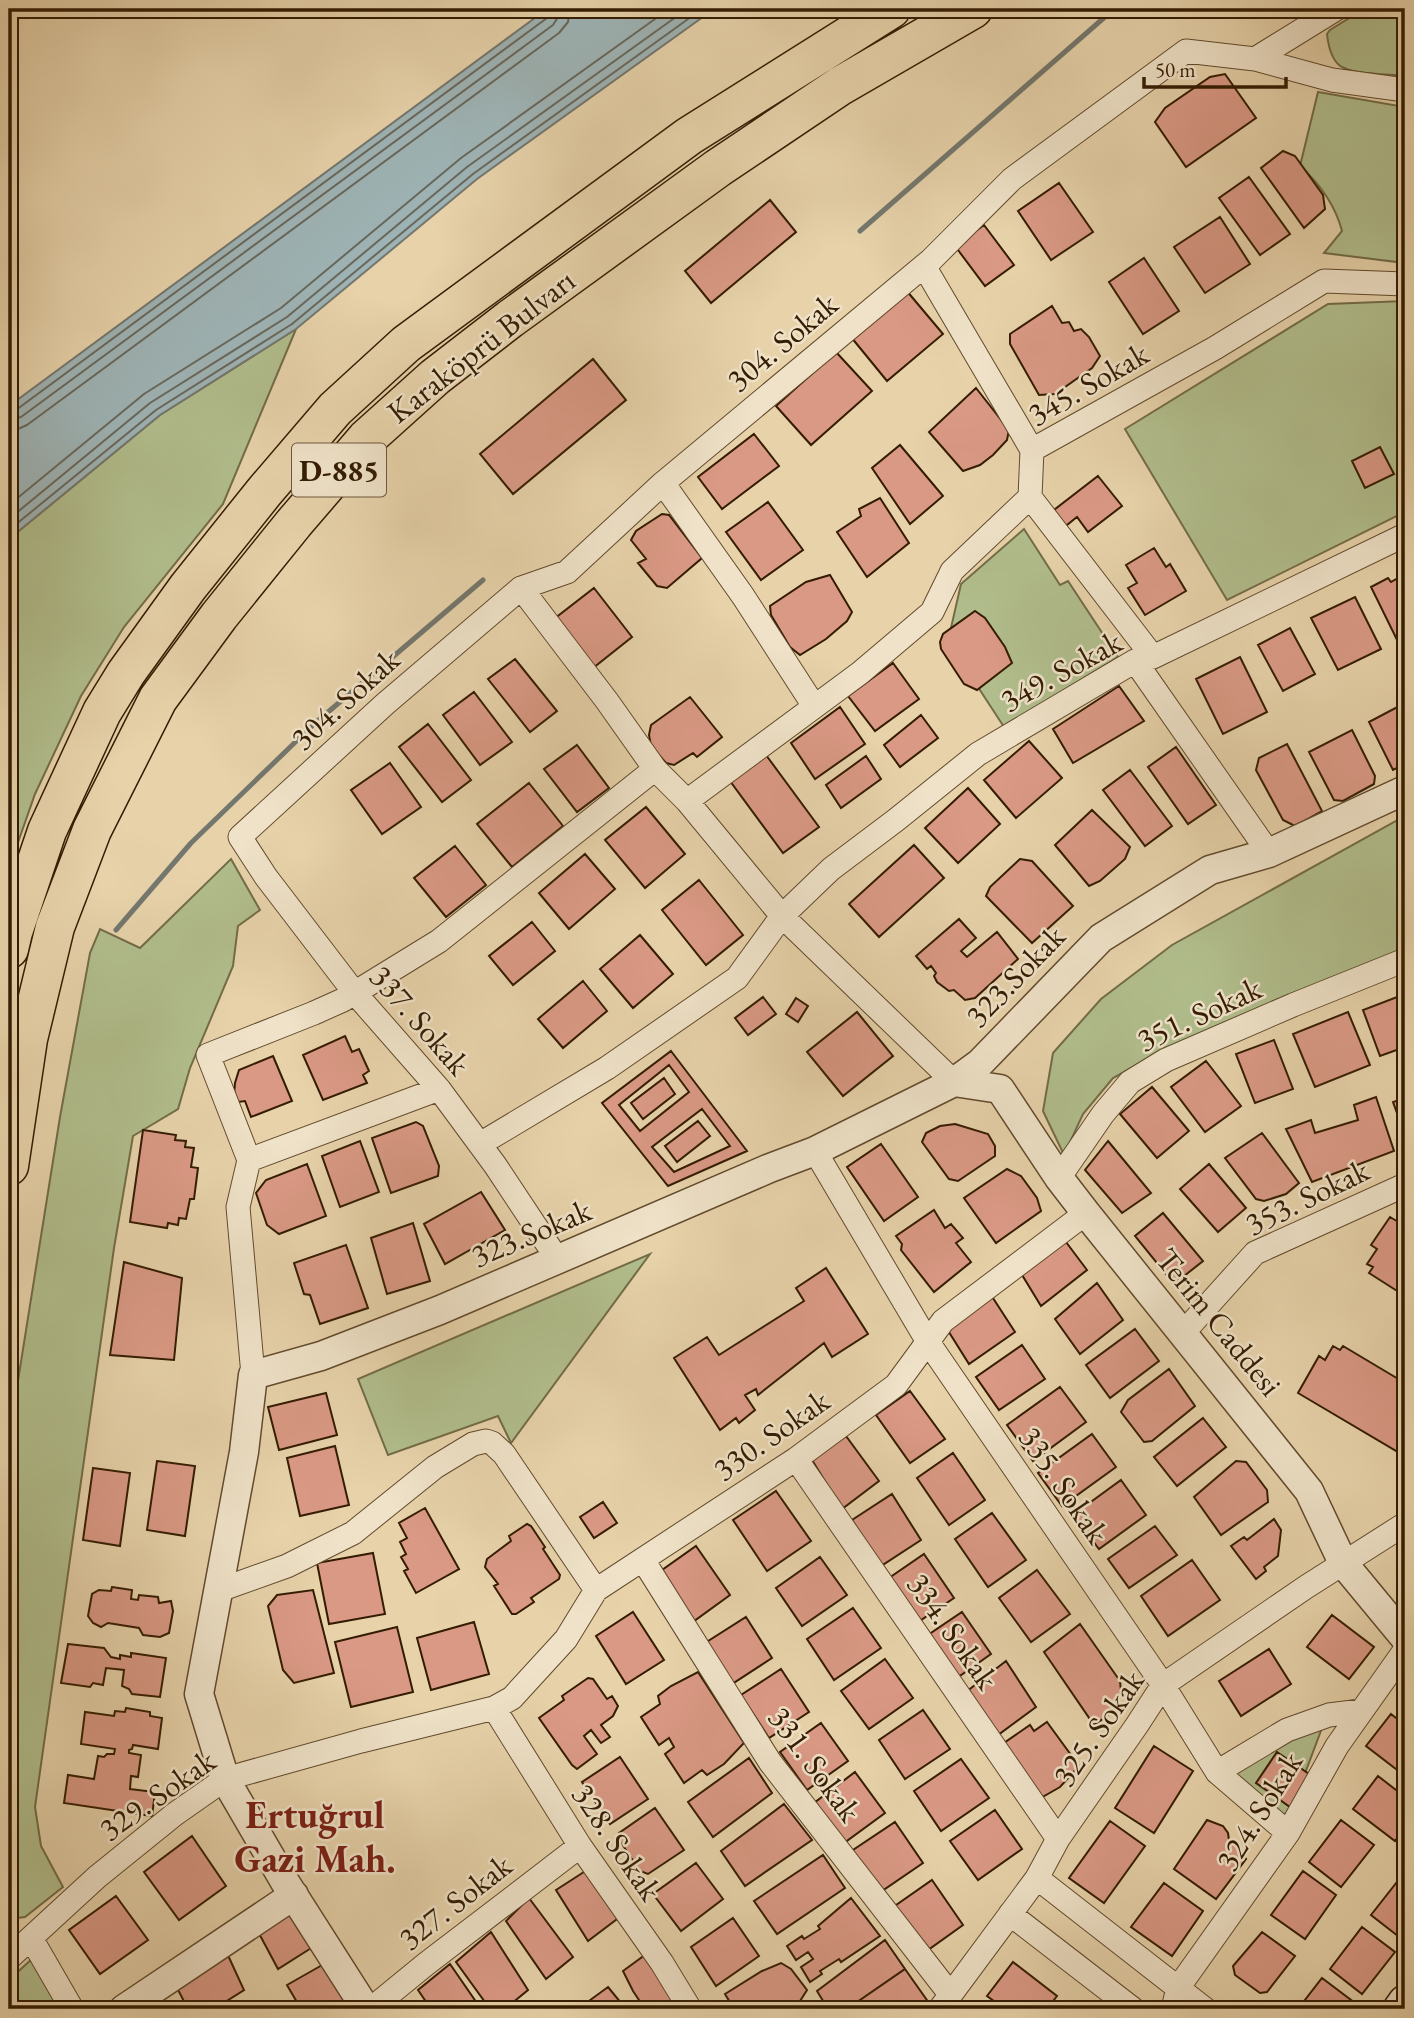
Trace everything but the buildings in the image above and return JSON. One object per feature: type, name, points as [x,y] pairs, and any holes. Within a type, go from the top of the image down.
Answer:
[{"type":"highway","name":"Karaköprü Bulvarı","points":[[9,949],[47,831],[102,712],[126,673],[188,587],[335,409],[406,344],[689,136],[891,9]]},
{"type":"highway","name":"Karaköprü Bulvarı","points":[[9,1166],[27,1039],[55,927],[92,830],[158,699],[219,616],[294,523],[366,439],[435,377],[510,319],[687,190],[840,86],[973,9]]},
{"type":"main road","points":[[1400,2009],[1405,2002]]},
{"type":"street","points":[[1255,59],[1336,9]]},
{"type":"street","name":"304. Sokak","points":[[252,826],[385,704],[520,588],[567,572],[663,484],[924,266],[1012,178],[1186,51],[1255,59],[1332,80],[1405,90]]},
{"type":"street","points":[[924,266],[1032,450]]},
{"type":"street","name":"345. Sokak","points":[[1030,497],[1032,450],[1215,348],[1324,281],[1405,284]]},
{"type":"street","points":[[663,484],[743,596],[814,706]]},
{"type":"street","points":[[687,801],[860,673],[932,612],[952,570],[1030,497],[1144,659],[1269,853]]},
{"type":"street","name":"349. Sokak","points":[[480,1143],[607,1068],[737,978],[782,916],[831,869],[978,754],[1144,659],[1405,535]]},
{"type":"street","points":[[520,588],[607,701],[655,769],[687,801],[782,916],[954,1082]]},
{"type":"street","points":[[368,2009],[294,1895],[225,1779],[199,1694],[244,1452],[253,1375],[238,1207],[249,1160],[208,1055],[343,1000],[439,941],[655,769]]},
{"type":"street","name":"323.Sokak","points":[[253,1375],[321,1356],[440,1310],[815,1151],[954,1082],[980,1063],[1101,939],[1210,870],[1269,853],[1405,790]]},
{"type":"street","name":"337. Sokak","points":[[252,826],[240,837],[266,877],[354,992],[439,1089],[480,1143],[558,1260]]},
{"type":"street","name":"351. Sokak","points":[[1059,1178],[1103,1114],[1130,1082],[1178,1055],[1405,960]]},
{"type":"street","name":"Terim Caddesi","points":[[954,1082],[1000,1089],[1059,1178],[1309,1490],[1343,1563],[1405,1638]]},
{"type":"street","points":[[249,1160],[439,1089]]},
{"type":"street","name":"335. Sokak","points":[[815,1151],[929,1342],[1163,1685],[1217,1772],[1287,1833]]},
{"type":"street","name":"353. Sokak","points":[[1182,1333],[1255,1253],[1405,1185]]},
{"type":"street","name":"330. Sokak","points":[[494,1708],[512,1698],[566,1639],[597,1590],[796,1459],[896,1385],[943,1321],[1086,1213]]},
{"type":"street","points":[[217,1591],[287,1566],[353,1533],[435,1467],[473,1444],[486,1441],[504,1454],[597,1590]]},
{"type":"street","name":"334. Sokak","points":[[796,1459],[1058,1839]]},
{"type":"street","name":"325. Sokak","points":[[945,2002],[1037,1878],[1058,1839],[1163,1685],[1405,1524]]},
{"type":"street","name":"331. Sokak","points":[[643,1560],[770,1762],[945,2002]]},
{"type":"street","name":"324. Sokak","points":[[1175,1999],[1287,1833],[1337,1746],[1405,1650]]},
{"type":"street","name":"329. Sokak","points":[[9,1958],[97,1877],[175,1814],[225,1779],[494,1708]]},
{"type":"street","name":"328. Sokak","points":[[494,1708],[580,1846],[662,1963],[690,2009]]},
{"type":"street","points":[[1217,1772],[1287,1730],[1329,1715],[1361,1711]]},
{"type":"street","name":"327. Sokak","points":[[368,2009],[580,1846]]},
{"type":"street","points":[[1037,1878],[1175,1999],[1205,2009]]},
{"type":"street","points":[[126,2009],[294,1895]]},
{"type":"street","points":[[1010,1914],[1133,2009]]},
{"type":"street","points":[[31,1938],[72,2009]]},
{"type":"green space","points":[[1364,9],[1405,9],[1405,76],[1352,71],[1339,65],[1334,58],[1327,34]]},
{"type":"green space","points":[[1318,92],[1405,107],[1405,263],[1324,253],[1342,231],[1326,195],[1300,166]]},
{"type":"green space","points":[[1405,301],[1405,512],[1227,600],[1125,429],[1328,304]]},
{"type":"green space","points":[[296,329],[223,504],[124,627],[81,696],[35,794],[9,868],[9,539],[160,415]]},
{"type":"green space","points":[[1024,529],[1060,585],[1068,581],[1118,657],[1004,727],[948,641],[961,584]]},
{"type":"green space","points":[[1405,816],[1405,948],[1155,1055],[1113,1078],[1083,1114],[1064,1155],[1043,1111],[1053,1053],[1101,999],[1172,945]]},
{"type":"green space","points":[[231,859],[260,910],[238,926],[233,966],[190,1068],[178,1109],[133,1136],[114,1248],[35,1807],[41,1846],[63,1887],[25,1917],[9,1919],[9,1437],[60,1117],[90,953],[100,929],[140,948]]},
{"type":"green space","points":[[650,1254],[511,1443],[498,1416],[388,1455],[358,1379]]},
{"type":"green space","points":[[1325,1720],[1286,1824],[1229,1775]]},
{"type":"green space","points":[[34,1957],[65,2009],[9,2009],[9,1980]]},
{"type":"water","points":[[547,9],[714,9],[477,179],[296,329],[160,415],[9,539],[9,406]]},
{"type":"waterway","points":[[860,231],[1114,9]]},
{"type":"waterway","points":[[116,930],[191,843],[314,724],[483,580]]},
{"type":"district","name":"Ertuğrul Gazi Mah.","points":[[315,1836]]}]
